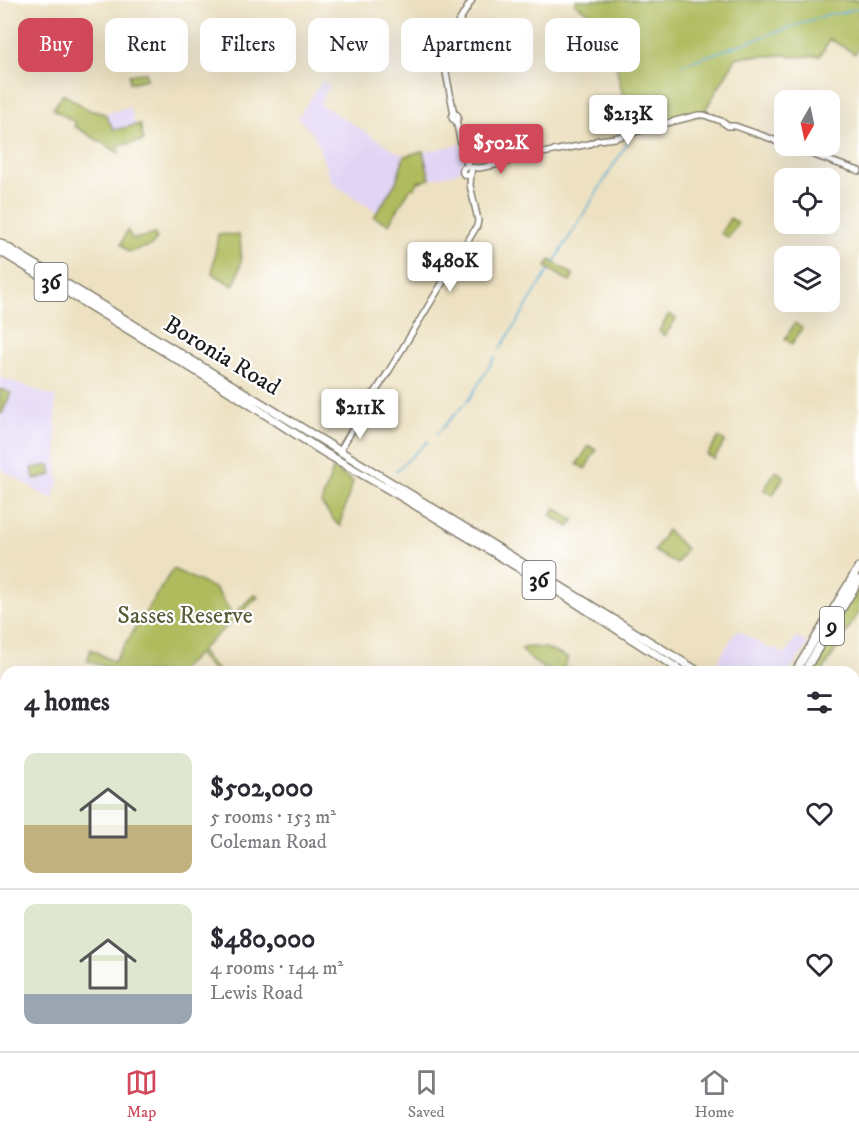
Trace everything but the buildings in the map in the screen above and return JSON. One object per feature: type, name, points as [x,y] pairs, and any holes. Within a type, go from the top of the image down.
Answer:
[{"type":"main road","name":"Boronia Road","points":[[0,243],[689,666]]},
{"type":"main road","name":"Boronia Road","points":[[0,251],[237,396],[335,459],[420,507],[549,586],[674,666]]},
{"type":"main road","name":"9","points":[[799,666],[859,567]]},
{"type":"main road","name":"9","points":[[808,666],[859,580]]},
{"type":"street","points":[[335,459],[477,226],[478,220],[468,170],[442,52],[472,0]]},
{"type":"street","points":[[468,170],[615,138],[698,115],[774,140]]},
{"type":"street","points":[[817,156],[859,171]]},
{"type":"shaded area","points":[[322,81],[330,85],[320,104],[404,156],[396,182],[377,212],[335,185],[314,135],[298,118]]},
{"type":"shaded area","points":[[130,107],[135,125],[114,130],[105,114]]},
{"type":"shaded area","points":[[461,144],[464,158],[462,169],[453,174],[430,179],[423,152]]},
{"type":"shaded area","points":[[0,377],[55,397],[58,479],[60,482],[54,492],[54,501],[0,468]]},
{"type":"shaded area","points":[[737,630],[771,650],[773,647],[785,655],[796,637],[808,644],[793,666],[715,666]]},
{"type":"green space","points":[[576,0],[859,0],[859,48],[855,54],[830,39],[820,56],[737,57],[702,115],[631,133],[617,72],[640,72],[640,18],[598,18],[575,4]]},
{"type":"green space","points":[[146,72],[147,79],[130,83],[129,75]]},
{"type":"green space","points":[[63,94],[89,110],[105,114],[114,130],[140,124],[144,141],[118,146],[119,153],[74,126],[76,123],[53,109]]},
{"type":"green space","points":[[423,151],[430,179],[418,182],[415,188],[410,189],[389,224],[374,217],[396,182],[404,156]]},
{"type":"green space","points":[[730,218],[738,223],[728,238],[721,233]]},
{"type":"green space","points":[[127,230],[133,239],[155,234],[157,239],[151,246],[128,252],[121,244]]},
{"type":"green space","points":[[218,234],[239,235],[241,261],[233,286],[212,273]]},
{"type":"green space","points":[[550,260],[574,275],[570,282],[546,267]]},
{"type":"green space","points":[[669,314],[676,319],[665,336],[659,331]]},
{"type":"green space","points":[[795,323],[802,328],[792,344],[785,339]]},
{"type":"green space","points":[[0,389],[11,393],[2,414],[0,413]]},
{"type":"green space","points":[[719,437],[725,441],[714,459],[707,455]]},
{"type":"green space","points":[[589,446],[596,450],[585,469],[577,464]]},
{"type":"green space","points":[[50,465],[52,475],[34,479],[32,468]]},
{"type":"green space","points":[[333,469],[353,481],[341,526],[336,523],[321,503]]},
{"type":"green space","points":[[775,471],[784,476],[773,495],[764,490]]},
{"type":"green space","points":[[555,508],[574,520],[569,527],[551,516]]},
{"type":"green space","points":[[667,530],[686,549],[677,564],[654,551]]},
{"type":"green space","name":"Sasses Reserve","points":[[173,569],[216,589],[233,615],[254,595],[258,597],[200,651],[214,666],[209,666],[198,654],[185,666],[103,666],[87,661],[91,649],[114,662]]},
{"type":"green space","points":[[859,580],[859,613],[826,666],[808,666]]},
{"type":"green space","points":[[521,648],[545,648],[568,658],[565,666],[541,666],[529,658]]},
{"type":"waterway","points":[[681,65],[829,14],[859,8]]},
{"type":"waterway","points":[[554,262],[628,142]]},
{"type":"waterway","points":[[500,349],[549,270]]},
{"type":"waterway","points":[[436,435],[470,398],[495,357]]},
{"type":"waterway","points":[[395,472],[428,441]]}]
